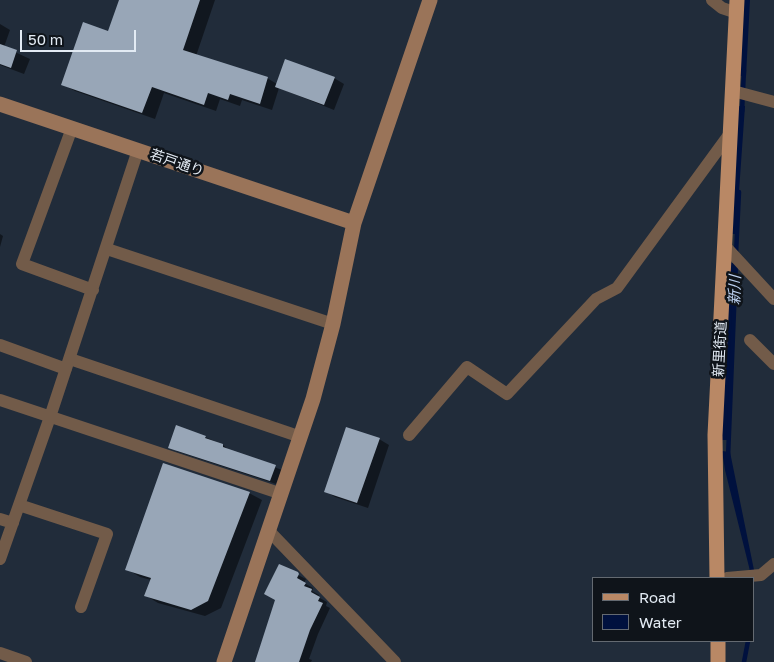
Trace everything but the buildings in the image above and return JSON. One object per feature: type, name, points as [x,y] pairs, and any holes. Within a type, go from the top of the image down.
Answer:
[{"type":"main road","name":"新里街道","points":[[717,577],[715,435],[728,249],[737,6]]},
{"type":"main road","points":[[718,642],[718,662]]},
{"type":"street","points":[[224,662],[282,494],[320,376],[354,223],[430,0]]},
{"type":"street","points":[[712,0],[722,8],[737,6]]},
{"type":"street","points":[[734,91],[774,102]]},
{"type":"street","name":"若戸通り","points":[[0,104],[354,223]]},
{"type":"street","points":[[72,128],[22,264],[93,290]]},
{"type":"street","points":[[409,435],[467,366],[507,394],[596,299],[617,288],[731,132]]},
{"type":"street","points":[[0,559],[107,249],[138,150]]},
{"type":"street","points":[[107,249],[333,324]]},
{"type":"street","points":[[728,249],[774,299]]},
{"type":"street","points":[[750,340],[774,364]]},
{"type":"street","points":[[0,345],[68,364],[301,437]]},
{"type":"street","points":[[0,400],[282,494]]},
{"type":"street","points":[[19,505],[107,534],[81,607]]},
{"type":"street","points":[[0,519],[13,523]]},
{"type":"street","points":[[269,531],[395,662]]},
{"type":"street","points":[[744,577],[760,575],[773,566]]},
{"type":"street","points":[[0,653],[26,662]]},
{"type":"water","points":[[744,0],[750,0],[746,76],[740,76]]},
{"type":"water","points":[[738,106],[745,106],[736,234],[731,234]]},
{"type":"water","points":[[729,263],[735,263],[728,440],[722,440],[722,392]]},
{"type":"water","points":[[722,451],[730,452],[754,570],[750,571]]},
{"type":"waterway","name":"新川","points":[[742,112],[744,70]]},
{"type":"waterway","name":"新川","points":[[736,254],[739,192]]},
{"type":"waterway","name":"新川","points":[[728,457],[736,262]]},
{"type":"waterway","name":"新川","points":[[744,662],[748,642]]}]
